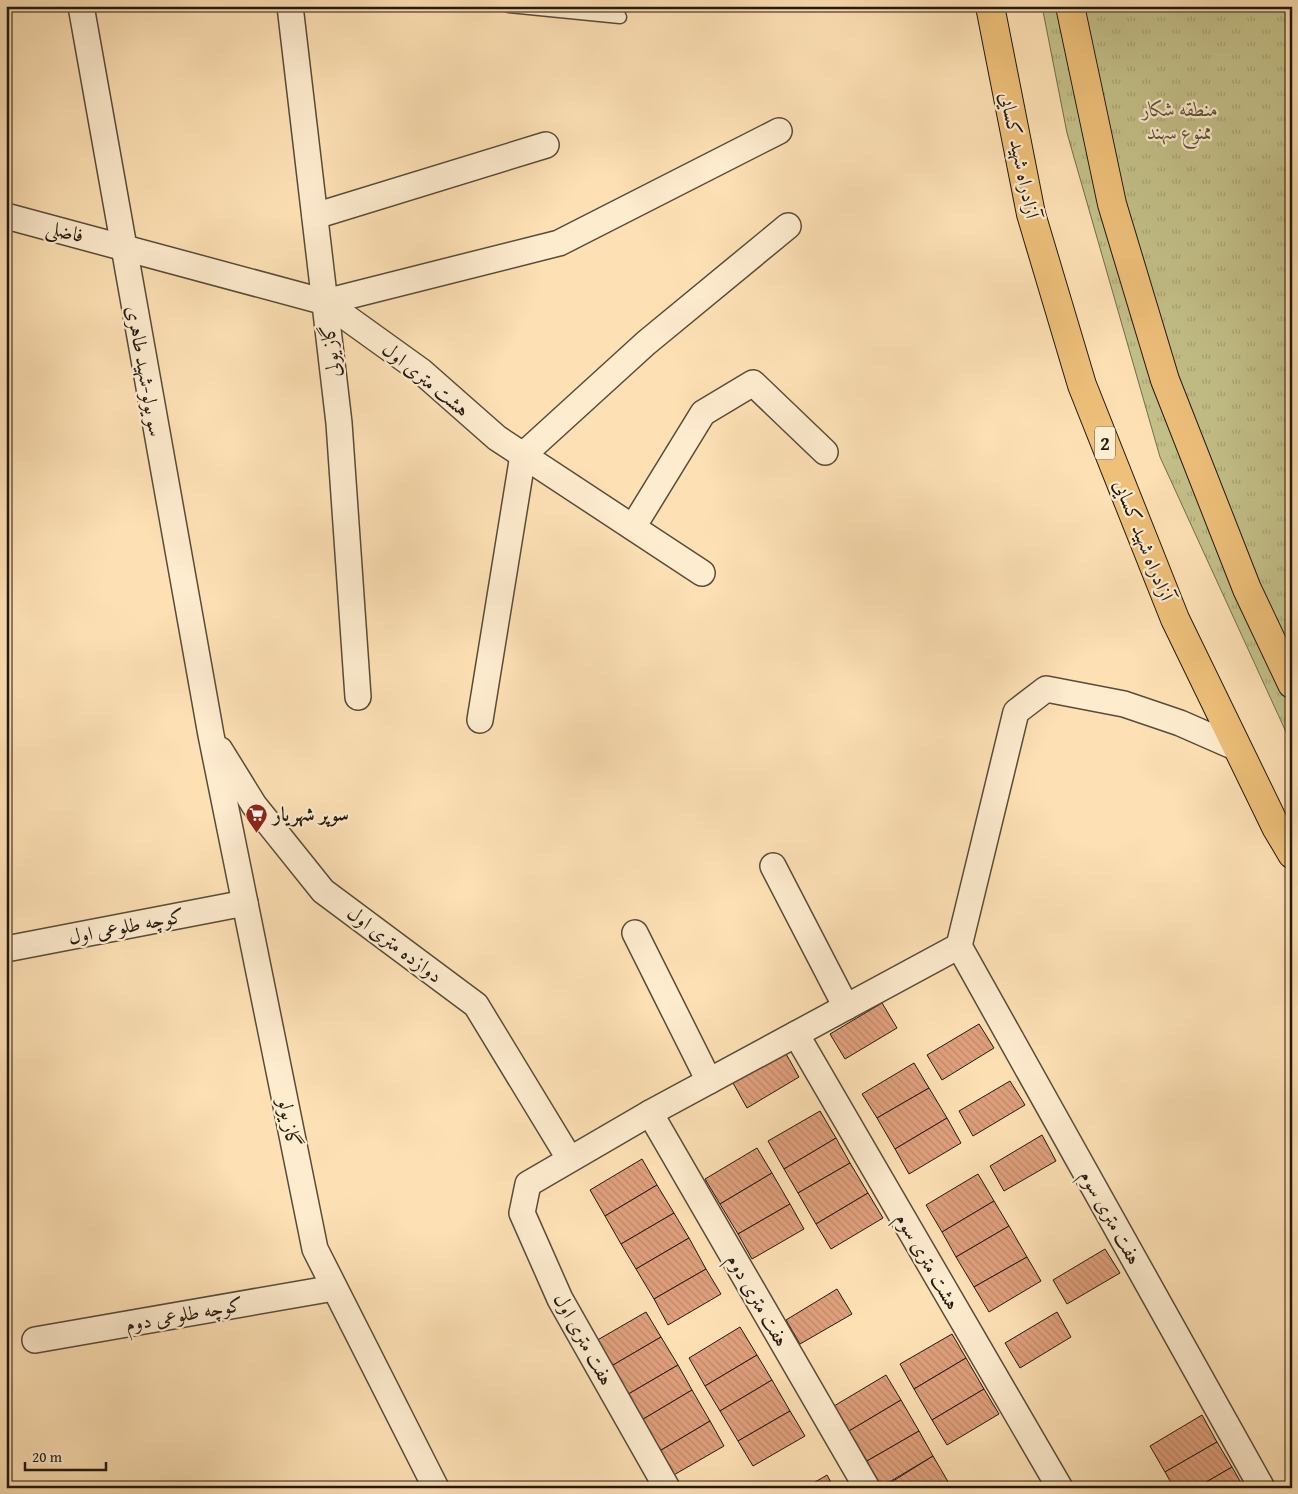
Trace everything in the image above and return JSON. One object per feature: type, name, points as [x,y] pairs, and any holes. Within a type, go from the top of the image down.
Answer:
[{"type":"highway","name":"آزادراه شهید کسایی","points":[[990,6],[1031,214],[1082,385],[1175,619],[1237,748],[1292,854]]},
{"type":"highway","points":[[1070,6],[1112,204],[1165,380],[1247,589],[1292,684]]},
{"type":"street","name":"سو یولو-شهید طاهری","points":[[81,6],[211,735]]},
{"type":"street","name":"گاز یولی","points":[[290,6],[339,423],[358,697]]},
{"type":"street","points":[[325,302],[559,243],[779,131]]},
{"type":"street","points":[[315,216],[546,145]]},
{"type":"street","name":"فاضلی","points":[[6,216],[123,246]]},
{"type":"street","points":[[480,720],[524,455],[646,343],[788,226]]},
{"type":"street","name":"هشت متری اول","points":[[123,246],[260,286],[325,302],[421,371],[497,438],[702,573]]},
{"type":"street","points":[[633,527],[703,413],[753,383],[825,452]]},
{"type":"street","points":[[569,1158],[959,946],[1016,712],[1046,689],[1124,704],[1180,723],[1237,748]]},
{"type":"street","name":"گاز یولو","points":[[211,735],[315,1249],[436,1488]]},
{"type":"street","name":"دوازده متری اول","points":[[211,735],[254,805],[323,890],[476,1005],[569,1158]]},
{"type":"street","points":[[774,866],[846,1007]]},
{"type":"street","name":"کوچه طلوعی اول","points":[[6,949],[245,904]]},
{"type":"street","points":[[635,933],[709,1081]]},
{"type":"street","name":"هفت متری سوم","points":[[959,946],[1262,1488]]},
{"type":"street","name":"هشت متری سوم","points":[[796,1034],[1060,1488]]},
{"type":"street","name":"هفت متری دوم","points":[[650,1113],[867,1488]]},
{"type":"street","name":"هفت متری اول","points":[[569,1158],[528,1184],[522,1213],[560,1299],[667,1488]]},
{"type":"street","name":"کوچه طلوعی دوم","points":[[35,1340],[334,1288]]},
{"type":"lane","points":[[509,6],[620,17]]},
{"type":"green space","name":"منطقه شکار ممنوع سهند","points":[[1042,6],[1292,6],[1292,745],[1160,457],[1067,133]]},
{"type":"building","points":[[882,1003],[897,1028],[845,1059],[830,1034]]},
{"type":"building","points":[[979,1024],[994,1048],[942,1080],[927,1055]]},
{"type":"building","points":[[785,1052],[799,1077],[747,1108],[733,1083]]},
{"type":"building","points":[[914,1063],[929,1088],[877,1118],[862,1094]]},
{"type":"building","points":[[1010,1081],[1025,1105],[973,1136],[959,1111]]},
{"type":"building","points":[[929,1088],[947,1118],[895,1149],[877,1118]]},
{"type":"building","points":[[820,1111],[836,1138],[784,1169],[768,1141]]},
{"type":"building","points":[[947,1118],[961,1143],[909,1174],[895,1149]]},
{"type":"building","points":[[1042,1135],[1056,1161],[1004,1191],[990,1166]]},
{"type":"building","points":[[836,1138],[850,1163],[798,1193],[784,1169]]},
{"type":"building","points":[[757,1148],[772,1173],[720,1204],[705,1179]]},
{"type":"building","points":[[642,1159],[657,1185],[605,1216],[590,1190]]},
{"type":"building","points":[[850,1163],[868,1193],[816,1224],[798,1193]]},
{"type":"building","points":[[772,1173],[790,1204],[738,1234],[720,1204]]},
{"type":"building","points":[[978,1174],[994,1201],[942,1232],[926,1205]]},
{"type":"building","points":[[657,1185],[674,1213],[621,1244],[605,1216]]},
{"type":"building","points":[[868,1193],[883,1218],[831,1249],[816,1224]]},
{"type":"building","points":[[994,1201],[1009,1226],[956,1257],[942,1232]]},
{"type":"building","points":[[790,1204],[804,1229],[752,1259],[738,1234]]},
{"type":"building","points":[[674,1213],[689,1238],[636,1269],[621,1244]]},
{"type":"building","points":[[1009,1226],[1027,1257],[974,1287],[956,1257]]},
{"type":"building","points":[[689,1238],[706,1269],[654,1299],[636,1269]]},
{"type":"building","points":[[1105,1249],[1120,1273],[1067,1304],[1053,1280]]},
{"type":"building","points":[[1027,1257],[1041,1281],[989,1312],[974,1287]]},
{"type":"building","points":[[706,1269],[721,1294],[668,1325],[654,1299]]},
{"type":"building","points":[[837,1289],[852,1314],[800,1344],[786,1320]]},
{"type":"building","points":[[646,1312],[661,1337],[608,1368],[594,1342]]},
{"type":"building","points":[[1057,1312],[1071,1337],[1020,1368],[1005,1343]]},
{"type":"building","points":[[740,1327],[757,1355],[705,1386],[689,1358]]},
{"type":"building","points":[[952,1334],[966,1358],[914,1389],[900,1364]]},
{"type":"building","points":[[661,1337],[678,1365],[625,1396],[608,1368]]},
{"type":"building","points":[[757,1355],[772,1380],[720,1411],[705,1386]]},
{"type":"building","points":[[966,1358],[984,1389],[932,1420],[914,1389]]},
{"type":"building","points":[[678,1365],[692,1390],[640,1421],[625,1396]]},
{"type":"building","points":[[886,1375],[901,1400],[849,1431],[834,1406]]},
{"type":"building","points":[[772,1380],[790,1411],[738,1441],[720,1411]]},
{"type":"building","points":[[984,1389],[999,1414],[947,1445],[932,1420]]},
{"type":"building","points":[[692,1390],[710,1421],[658,1452],[640,1421]]},
{"type":"building","points":[[901,1400],[919,1431],[867,1461],[849,1431]]},
{"type":"building","points":[[790,1411],[805,1436],[753,1466],[738,1441]]},
{"type":"building","points":[[1202,1415],[1217,1442],[1165,1472],[1150,1446]]},
{"type":"building","points":[[710,1421],[724,1446],[672,1476],[658,1452]]},
{"type":"building","points":[[919,1431],[933,1456],[881,1487],[867,1461]]},
{"type":"building","points":[[1217,1442],[1232,1467],[1196,1488],[1174,1488],[1165,1472]]},
{"type":"building","points":[[933,1456],[950,1485],[945,1488],[882,1488]]},
{"type":"building","points":[[1232,1467],[1244,1488],[1196,1488]]},
{"type":"building","points":[[827,1475],[834,1488],[805,1488]]},
{"type":"place","name":"سوپر شهریار","points":[[257,833]]}]
